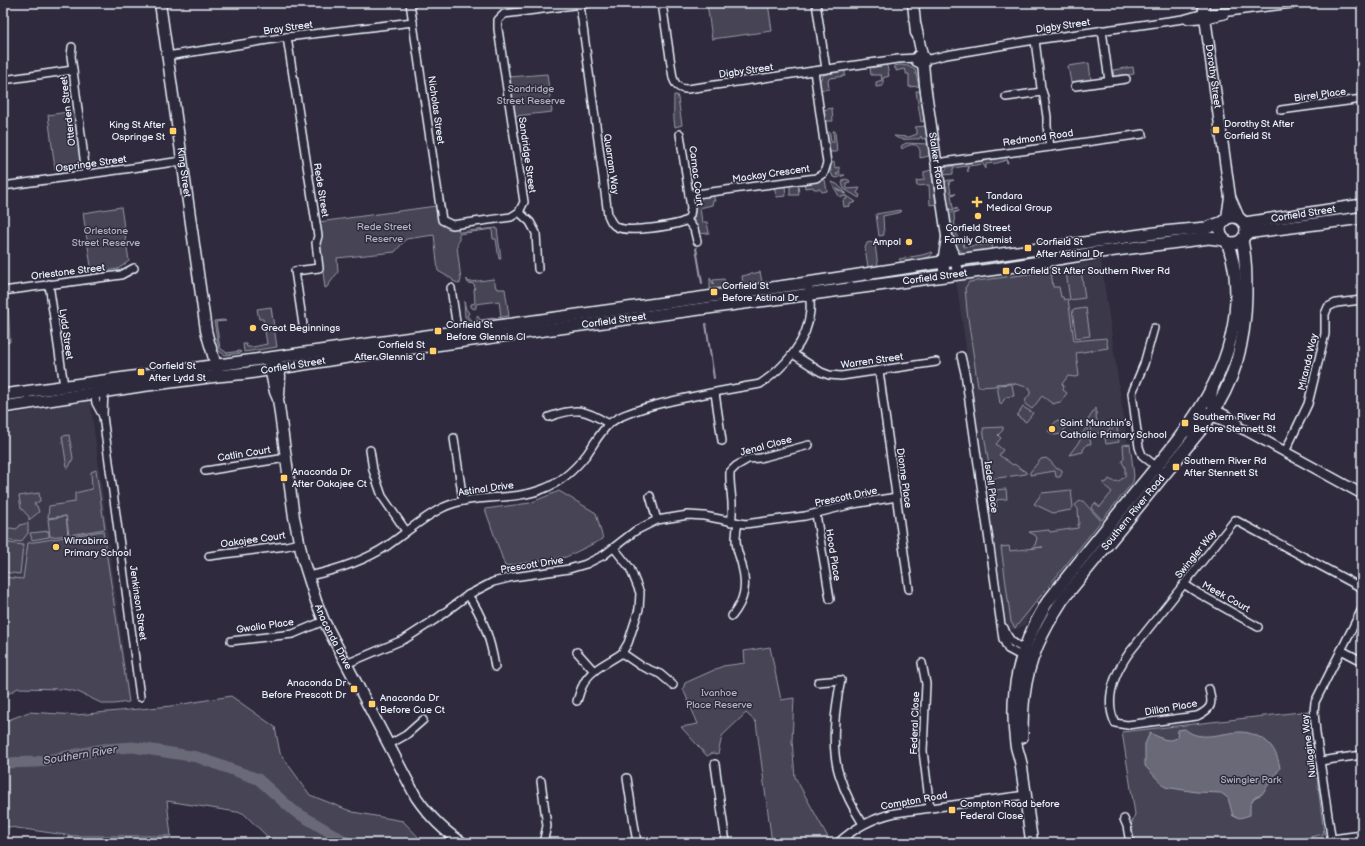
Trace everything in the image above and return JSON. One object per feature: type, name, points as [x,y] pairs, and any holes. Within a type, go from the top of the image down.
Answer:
[{"type":"main road","name":"King Street","points":[[160,3],[211,371]]},
{"type":"main road","name":"Stalker Road","points":[[913,3],[947,236],[956,261],[958,274]]},
{"type":"main road","name":"Dorothy Street","points":[[1204,12],[1230,197],[1243,229]]},
{"type":"main road","name":"Dorothy Street","points":[[1225,220],[1230,197]]},
{"type":"main road","name":"Corfield Street","points":[[1243,229],[1362,205]]},
{"type":"main road","points":[[1231,217],[1243,229],[1235,243],[1226,241],[1220,233],[1221,226],[1225,220],[1231,217]]},
{"type":"main road","name":"Corfield Street","points":[[1243,229],[1362,218]]},
{"type":"main road","name":"Corfield Street","points":[[273,363],[458,331],[808,283],[943,262],[1162,232],[1206,228],[1225,220]]},
{"type":"main road","name":"Southern River Road","points":[[1032,843],[1021,763],[1016,744],[1014,706],[1015,686],[1027,655],[1035,622],[1046,604],[1161,470],[1190,444],[1214,412],[1235,367],[1241,347],[1245,318],[1246,269],[1243,229]]},
{"type":"main road","name":"Stalker Road","points":[[945,276],[943,262],[947,236]]},
{"type":"main road","name":"Corfield Street","points":[[3,395],[98,381],[211,371],[459,343],[1201,239],[1209,238],[1226,241]]},
{"type":"main road","name":"Southern River Road","points":[[1161,470],[1178,438],[1214,386],[1227,355],[1233,325],[1236,283],[1233,256],[1226,241]]},
{"type":"main road","name":"Anaconda Drive","points":[[273,363],[294,517],[299,543],[324,621],[410,786],[427,812],[443,829],[463,843]]},
{"type":"main road","name":"Corfield Street","points":[[3,407],[100,394],[211,371]]},
{"type":"street","name":"Nicholas Street","points":[[410,3],[442,220],[452,225],[511,216],[519,212]]},
{"type":"street","name":"Sandridge Street","points":[[519,212],[524,202],[498,29],[498,20],[504,14],[589,3]]},
{"type":"street","name":"Digby Street","points":[[662,3],[673,78],[677,87],[687,89],[889,61],[921,59],[936,54],[946,54],[1183,19],[1188,21],[1204,12],[1222,16],[1229,12],[1299,3]]},
{"type":"street","points":[[816,3],[826,70]]},
{"type":"street","name":"Quarram Way","points":[[580,5],[608,215],[615,226],[629,230],[679,223],[687,220]]},
{"type":"street","name":"Bray Street","points":[[167,56],[287,38],[413,22]]},
{"type":"street","points":[[1102,30],[1109,81]]},
{"type":"street","name":"Rede Street","points":[[287,38],[318,236],[316,243],[319,268],[295,271],[303,325]]},
{"type":"street","points":[[1035,40],[1050,147]]},
{"type":"street","name":"Otterden Street","points":[[72,47],[71,56],[86,174]]},
{"type":"street","name":"Otterden Street","points":[[3,80],[73,70]]},
{"type":"street","name":"Mackay Crescent","points":[[689,195],[816,178],[824,173],[827,163],[814,71]]},
{"type":"street","points":[[1075,86],[1126,79]]},
{"type":"street","points":[[1006,97],[1042,92]]},
{"type":"street","name":"Birrel Place","points":[[1281,110],[1362,99]]},
{"type":"street","name":"Carnac Court","points":[[680,134],[691,208],[690,215],[687,220]]},
{"type":"street","name":"Redmond Road","points":[[936,163],[1143,134]]},
{"type":"street","name":"Ospringe Street","points":[[3,186],[182,161]]},
{"type":"street","points":[[519,212],[530,222],[536,233],[538,269]]},
{"type":"street","points":[[687,220],[694,228],[697,241]]},
{"type":"street","name":"Orlestone Street","points":[[3,291],[121,275],[134,268]]},
{"type":"street","name":"Astinal Drive","points":[[309,576],[338,570],[366,558],[387,546],[427,516],[444,507],[463,502],[527,494],[543,489],[560,481],[587,454],[609,424],[627,413],[662,403],[760,384],[772,376],[793,354],[802,340],[808,326],[810,311],[808,283]]},
{"type":"street","name":"Lydd Street","points":[[49,284],[64,386]]},
{"type":"street","points":[[451,288],[459,343]]},
{"type":"street","name":"Miranda Way","points":[[1286,452],[1308,404],[1325,334],[1325,314],[1328,307],[1336,303],[1362,300]]},
{"type":"street","points":[[1154,328],[1144,364],[1132,393],[1139,447],[1142,455],[1161,470]]},
{"type":"street","name":"Warren Street","points":[[793,354],[817,370],[829,375],[841,376],[936,362]]},
{"type":"street","name":"Isdell Place","points":[[961,356],[965,373],[1003,639],[1006,646],[1027,655]]},
{"type":"street","name":"Dionne Place","points":[[878,371],[910,589]]},
{"type":"street","name":"Jenkinson Street","points":[[98,381],[140,696]]},
{"type":"street","name":"Jenkinson Street","points":[[98,381],[100,394],[96,403],[103,416]]},
{"type":"street","points":[[1214,386],[1211,399],[1214,412]]},
{"type":"street","points":[[714,393],[722,441]]},
{"type":"street","points":[[549,417],[566,411],[578,410],[592,414],[609,424]]},
{"type":"street","points":[[1178,438],[1191,430],[1206,413],[1219,411],[1247,432],[1362,494]]},
{"type":"street","points":[[454,438],[463,502]]},
{"type":"street","name":"Jenal Close","points":[[735,523],[729,482],[730,472],[736,466],[748,459],[760,458],[809,445]]},
{"type":"street","points":[[370,450],[373,470],[382,496],[406,531]]},
{"type":"street","name":"Catlin Court","points":[[205,471],[286,458]]},
{"type":"street","points":[[650,496],[658,520]]},
{"type":"street","name":"Prescott Drive","points":[[346,664],[405,638],[436,619],[468,595],[493,582],[513,577],[569,570],[580,566],[604,555],[635,531],[658,520],[688,515],[704,516],[735,523],[752,524],[816,514],[853,504],[897,497]]},
{"type":"street","name":"Hood Place","points":[[816,514],[830,599]]},
{"type":"street","name":"Swingler Way","points":[[1115,723],[1111,714],[1110,699],[1119,667],[1236,520],[1362,588]]},
{"type":"street","points":[[732,616],[742,602],[744,590],[742,566],[736,548],[735,523]]},
{"type":"street","name":"Oakajee Court","points":[[209,556],[299,543]]},
{"type":"street","points":[[577,701],[582,686],[594,671],[622,653],[628,643],[638,609],[640,593],[630,568],[614,548]]},
{"type":"street","name":"Meek Court","points":[[1184,584],[1258,627]]},
{"type":"street","points":[[468,595],[487,630],[495,667]]},
{"type":"street","name":"Nullagine Way","points":[[1332,841],[1314,712],[1315,702],[1362,609]]},
{"type":"street","name":"Gwalia Place","points":[[231,641],[293,634],[324,621]]},
{"type":"street","points":[[1341,650],[1362,661]]},
{"type":"street","points":[[577,652],[594,671]]},
{"type":"street","points":[[622,653],[642,666],[660,674],[673,685]]},
{"type":"street","name":"Federal Close","points":[[922,663],[926,684],[923,751],[930,808]]},
{"type":"street","points":[[818,682],[841,680],[837,696],[834,750],[839,777],[863,824]]},
{"type":"street","name":"Dillon Place","points":[[1115,723],[1127,725],[1197,716],[1206,712],[1210,707],[1211,701],[1208,688]]},
{"type":"street","points":[[388,744],[406,735],[423,720]]},
{"type":"street","points":[[1320,761],[1362,755]]},
{"type":"street","points":[[715,764],[726,843]]},
{"type":"street","points":[[626,778],[637,843]]},
{"type":"street","points":[[541,781],[547,826],[544,843]]},
{"type":"street","name":"Compton Road","points":[[838,843],[846,835],[863,824],[879,817],[895,813],[1025,794]]},
{"type":"street","points":[[1124,819],[1130,843]]},
{"type":"street","points":[[1332,841],[1362,835]]},
{"type":"shaded area","name":"Saint Munchin’s Catholic Primary School","points":[[1101,261],[1133,481],[1036,599],[1025,625],[1014,630],[1007,627],[956,281]]},
{"type":"shaded area","name":"Wirrabirra Primary School","points":[[90,399],[129,695],[109,698],[71,685],[3,688],[3,416]]},
{"type":"green space","points":[[707,3],[768,3],[772,31],[712,39]]},
{"type":"green space","points":[[1089,63],[1091,80],[1071,83],[1068,66]]},
{"type":"green space","points":[[886,65],[889,76],[883,78],[883,86],[876,87],[876,82],[882,80],[881,75],[871,75],[870,68]]},
{"type":"green space","points":[[894,66],[908,66],[915,70],[919,86],[909,87],[909,74],[906,74],[904,69],[896,71],[896,68],[894,68]]},
{"type":"green space","points":[[1133,67],[1134,74],[1114,77],[1113,70]]},
{"type":"green space","points":[[845,70],[845,76],[830,78],[828,80],[829,89],[820,90],[819,82],[823,75]]},
{"type":"green space","name":"Sandridge Street Reserve","points":[[547,74],[552,112],[515,116],[509,77]]},
{"type":"green space","points":[[916,91],[920,91],[924,121],[921,122]]},
{"type":"green space","points":[[674,95],[677,95],[678,98],[682,125],[675,127],[674,116]]},
{"type":"green space","points":[[832,108],[833,121],[824,121],[823,110]]},
{"type":"green space","points":[[74,111],[81,166],[55,169],[48,115]]},
{"type":"green space","points":[[925,126],[927,138],[922,139],[921,136],[919,139],[900,139],[894,136],[909,137],[917,134],[915,127]]},
{"type":"green space","points":[[833,131],[835,131],[837,152],[829,152],[826,134],[829,132],[830,133],[831,142],[834,142]]},
{"type":"green space","points":[[906,143],[928,144],[929,156],[920,158],[919,148],[915,145],[910,145],[902,149],[901,146]]},
{"type":"green space","points":[[1006,156],[1008,163],[1006,160],[986,164],[986,169],[983,164],[968,166],[968,172],[967,166],[953,168],[953,174],[943,175],[948,167],[954,166],[954,164]]},
{"type":"green space","points":[[834,162],[835,168],[839,167],[840,173],[837,173],[836,175],[845,175],[837,178],[833,177],[830,164]]},
{"type":"green space","points":[[931,170],[936,204],[930,205],[929,185],[917,186],[916,181],[924,180],[924,172]]},
{"type":"green space","points":[[844,179],[849,180],[850,182],[846,183],[847,189],[860,188],[857,193],[860,195],[859,198],[844,189],[842,183]]},
{"type":"green space","points":[[825,180],[827,191],[822,192],[820,189],[814,189],[813,187],[805,188],[804,182]]},
{"type":"green space","points":[[954,180],[949,182],[951,193],[956,194],[951,195],[953,208],[958,209],[948,210],[944,182]]},
{"type":"green space","points":[[831,182],[837,184],[847,194],[837,189],[856,202],[850,204],[849,207],[844,207],[843,200],[847,199],[846,196],[839,196]]},
{"type":"green space","points":[[798,183],[799,195],[790,195],[790,184]]},
{"type":"green space","points":[[775,186],[785,186],[786,196],[777,197],[774,188]]},
{"type":"green space","points":[[713,195],[715,201],[713,201],[712,205],[700,208],[702,222],[707,222],[709,233],[698,234],[697,226],[693,219],[695,213],[694,202],[699,197]]},
{"type":"green space","name":"Rede Street Reserve","points":[[436,206],[441,222],[448,227],[458,228],[459,232],[497,228],[501,259],[499,259],[496,239],[493,239],[492,229],[459,234],[457,246],[461,280],[460,284],[438,271],[434,235],[406,239],[395,252],[337,258],[338,272],[325,288],[319,240],[321,231],[319,222]]},
{"type":"green space","name":"Orlestone Street Reserve","points":[[121,207],[129,261],[118,269],[92,273],[83,213]]},
{"type":"green space","points":[[900,210],[901,212],[883,216],[884,235],[879,236],[876,214]]},
{"type":"green space","points":[[959,211],[954,213],[955,227],[961,227],[956,228],[958,243],[963,242],[964,247],[978,245],[977,240],[979,245],[991,244],[991,238],[993,250],[963,253],[955,246],[953,234],[950,230],[948,213]]},
{"type":"green space","points":[[870,242],[875,244],[878,266],[868,267],[865,248],[867,243]]},
{"type":"green space","points":[[933,253],[930,256],[919,261],[902,263],[899,259],[922,255]]},
{"type":"green space","points":[[1081,270],[1085,298],[1070,300],[1066,272]]},
{"type":"green space","points":[[1051,271],[1053,287],[1059,287],[1061,297],[1063,297],[1064,300],[1068,299],[1074,341],[1106,338],[1108,348],[1076,353],[1079,376],[1068,376],[1062,384],[1064,386],[1063,390],[1067,393],[1060,403],[1053,404],[1042,396],[1032,409],[1025,404],[1026,399],[1030,394],[1030,388],[1012,383],[978,387],[965,288],[969,282]]},
{"type":"green space","points":[[760,272],[762,282],[732,287],[731,285],[743,284],[742,276]]},
{"type":"green space","points":[[710,278],[714,285],[713,280],[724,279],[726,287],[710,289]]},
{"type":"green space","points":[[494,279],[496,288],[505,289],[509,316],[472,322],[465,317],[464,301],[466,309],[469,313],[467,316],[473,321],[478,316],[480,320],[501,317],[499,301],[476,304],[476,308],[474,309],[471,307],[471,304],[475,303],[475,288],[474,284],[468,283],[468,281]]},
{"type":"green space","points":[[8,301],[10,342],[3,343],[3,302]]},
{"type":"green space","points":[[271,307],[277,347],[244,352],[243,344],[246,344],[247,347],[253,347],[267,344],[263,319],[259,319],[257,309]]},
{"type":"green space","points":[[1086,308],[1090,336],[1076,338],[1072,310]]},
{"type":"green space","points":[[214,321],[226,321],[216,322],[220,348],[227,353],[240,351],[241,353],[225,355],[219,351]]},
{"type":"green space","points":[[1012,384],[1014,396],[1006,397],[1000,404],[997,385]]},
{"type":"green space","points":[[1023,407],[1033,413],[1026,422],[1017,416]]},
{"type":"green space","points":[[1096,408],[1096,418],[1098,421],[1100,423],[1102,421],[1111,427],[1107,432],[1091,434],[1090,425],[1087,421]]},
{"type":"green space","points":[[1057,420],[1066,427],[1062,434],[1054,435],[1048,431]]},
{"type":"green space","points":[[1003,427],[1003,430],[998,435],[1001,438],[996,444],[1003,450],[999,455],[1026,472],[1026,474],[991,479],[983,428]]},
{"type":"green space","points":[[1087,427],[1091,444],[1087,444],[1083,452],[1069,455],[1081,439],[1081,435]]},
{"type":"green space","points":[[1114,427],[1117,427],[1119,442],[1106,444],[1105,438]]},
{"type":"green space","points":[[69,435],[73,458],[69,467],[67,468],[62,436]]},
{"type":"green space","points":[[1130,444],[1134,476],[1133,482],[1102,520],[1091,508],[1095,503],[1100,507],[1112,492],[1103,483],[1107,482],[1109,479],[1119,481],[1125,476],[1125,467],[1122,462],[1124,458],[1123,445]]},
{"type":"green space","points":[[1046,458],[1057,469],[1059,468],[1062,470],[1060,477],[1056,477],[1055,471],[1030,475],[1030,472],[1041,459]]},
{"type":"green space","points":[[96,470],[105,529],[69,535],[66,516],[48,518],[49,506],[75,502],[75,493],[92,489],[91,472]]},
{"type":"green space","points":[[1006,489],[1007,499],[996,500],[997,507],[995,509],[993,495],[995,490]]},
{"type":"green space","points":[[1071,490],[1073,507],[1071,510],[1053,513],[1034,504],[1042,493]]},
{"type":"green space","points":[[559,491],[596,513],[603,539],[566,557],[505,566],[485,509],[530,503]]},
{"type":"green space","points":[[39,493],[40,501],[34,504],[37,506],[39,512],[29,520],[29,517],[21,508],[19,496]]},
{"type":"green space","points":[[1080,501],[1083,501],[1101,521],[1015,628],[1011,622],[1001,547],[1009,546],[1010,551],[1043,547],[1031,548],[1035,545],[1037,538],[1029,532],[1049,530],[1050,532],[1078,528],[1078,509],[1075,505]]},
{"type":"green space","points":[[66,516],[68,535],[50,537],[48,519]]},
{"type":"green space","points":[[28,523],[28,533],[21,542],[3,540],[3,529],[16,529],[20,525]]},
{"type":"green space","points":[[49,531],[49,537],[32,540],[30,533]]},
{"type":"green space","points":[[103,531],[129,702],[103,704],[78,692],[63,689],[18,688],[3,697],[3,577],[23,579],[28,543]]},
{"type":"green space","points":[[3,543],[8,545],[9,543],[23,545],[20,574],[3,572]]},
{"type":"green space","name":"Ivanhoe Place Reserve","points":[[770,647],[781,700],[794,698],[792,741],[795,777],[830,841],[829,843],[772,843],[756,722],[746,713],[722,736],[718,754],[713,753],[707,756],[681,727],[698,724],[683,689],[685,683],[723,666],[745,663],[744,651]]},
{"type":"green space","points":[[231,696],[275,727],[280,753],[310,795],[353,812],[403,821],[424,843],[274,843],[243,813],[167,801],[171,836],[72,836],[3,826],[3,722],[29,712],[76,715],[171,706]]},
{"type":"green space","name":"Swingler Park","points":[[1309,711],[1324,834],[1281,843],[1134,843],[1131,825],[1135,814],[1122,732]]},
{"type":"water","points":[[1185,729],[1191,733],[1205,736],[1234,732],[1248,733],[1264,739],[1271,746],[1278,758],[1280,768],[1262,794],[1254,798],[1250,805],[1250,815],[1240,818],[1233,816],[1228,798],[1221,793],[1196,792],[1165,787],[1145,766],[1145,744],[1150,733],[1163,739],[1170,740],[1177,738],[1178,730]]},
{"type":"waterway","points":[[696,248],[702,283]]},
{"type":"waterway","points":[[706,324],[714,378]]},
{"type":"waterway","name":"Southern River","points":[[3,763],[37,762],[103,749],[133,747],[197,757],[258,779],[294,811],[348,843]]},
{"type":"place","name":"Dorothy St After Corfield St","points":[[1216,130]]},
{"type":"place","name":"King St After Ospringe St","points":[[173,131]]},
{"type":"place","name":"Tandara Medical Group","points":[[977,202]]},
{"type":"place","name":"Corfield Street Family Chemist","points":[[978,216]]},
{"type":"place","name":"Ampol","points":[[909,242]]},
{"type":"place","name":"Corfield St After Astinal Dr","points":[[1028,248]]},
{"type":"place","name":"Corfield St After Southern River Rd","points":[[1006,271]]},
{"type":"place","name":"Corfield St Before Astinal Dr","points":[[714,292]]},
{"type":"place","name":"Great Beginnings","points":[[253,328]]},
{"type":"place","name":"Corfield St Before Glennis Cl","points":[[438,331]]},
{"type":"place","name":"Corfield St After Glennis Cl","points":[[433,351]]},
{"type":"place","name":"Corfield St After Lydd St","points":[[141,372]]},
{"type":"place","name":"Southern River Rd Before Stennett St","points":[[1185,423]]},
{"type":"place","name":"Saint Munchin’s Catholic Primary School","points":[[1052,429]]},
{"type":"place","name":"Southern River Rd After Stennett St","points":[[1176,467]]},
{"type":"place","name":"Anaconda Dr After Oakajee Ct","points":[[284,478]]},
{"type":"place","name":"Wirrabirra Primary School","points":[[56,547]]},
{"type":"place","name":"Anaconda Dr Before Prescott Dr","points":[[354,689]]},
{"type":"place","name":"Anaconda Dr Before Cue Ct","points":[[372,704]]},
{"type":"place","name":"Compton Road before Federal Close","points":[[952,810]]}]
